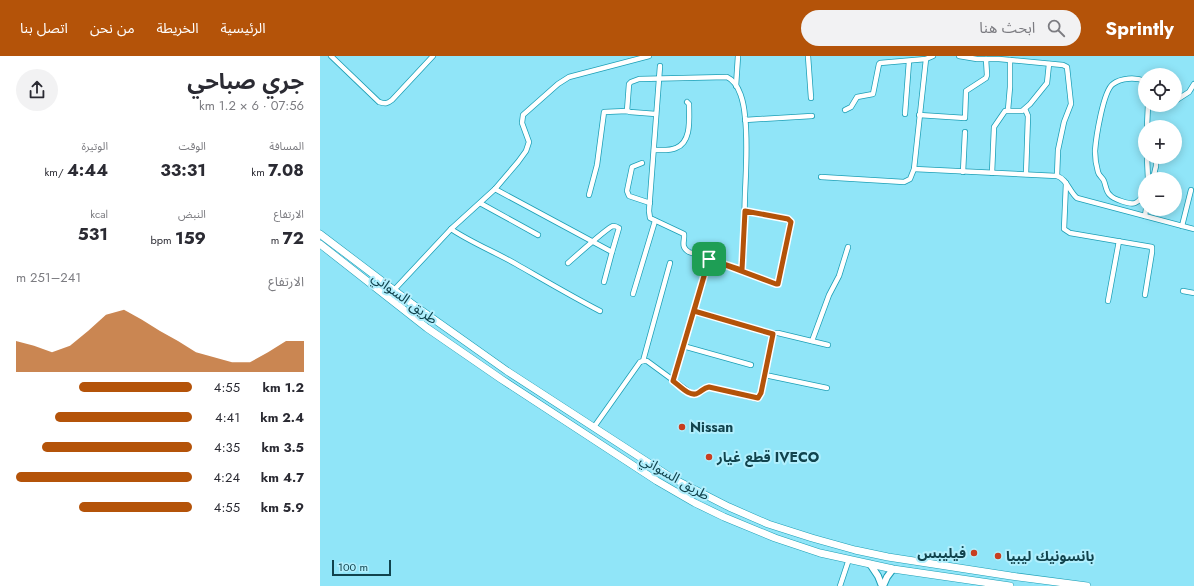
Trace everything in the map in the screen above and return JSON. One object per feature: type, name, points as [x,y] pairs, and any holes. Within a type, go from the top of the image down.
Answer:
[{"type":"highway","name":"طريق السواني","points":[[320,234],[394,290],[507,371],[594,426],[626,449],[672,478],[768,524],[855,550],[888,557],[1087,586]]},
{"type":"highway","name":"طريق السواني","points":[[320,244],[324,249],[427,328],[483,367],[678,494],[724,518],[806,548],[870,564],[893,569],[1010,586]]},
{"type":"main road","points":[[870,564],[878,576],[882,586]]},
{"type":"main road","points":[[882,586],[893,569]]},
{"type":"street","points":[[331,56],[379,102],[384,104],[392,100],[433,56]]},
{"type":"street","points":[[394,290],[451,229],[495,189],[526,152],[529,142],[522,123],[523,116],[529,109],[568,77],[636,58],[649,56]]},
{"type":"street","points":[[736,86],[738,56]]},
{"type":"street","points":[[808,56],[811,98]]},
{"type":"street","points":[[845,110],[851,107],[857,97],[873,94],[880,63],[926,59],[933,56]]},
{"type":"street","points":[[959,56],[976,59],[1010,60],[1063,65],[1067,67],[1071,104],[1064,122],[1058,150],[1057,176]]},
{"type":"street","points":[[821,177],[904,182],[910,179],[914,169],[926,59]]},
{"type":"street","points":[[919,115],[965,118],[966,92],[986,78],[986,59]]},
{"type":"street","points":[[1008,110],[1010,60]]},
{"type":"street","points":[[905,114],[909,61]]},
{"type":"street","points":[[992,173],[994,128],[1003,112],[1008,110],[1022,111],[1025,109],[1047,83],[1049,64]]},
{"type":"street","points":[[660,66],[650,218],[683,233],[685,235],[683,246],[686,250],[778,284],[791,222],[788,219],[745,211]]},
{"type":"street","points":[[628,111],[630,82],[639,79],[727,77],[733,81],[744,110],[745,120],[746,163],[742,270]]},
{"type":"street","points":[[1138,79],[1124,79],[1112,84],[1107,91],[1103,103],[1095,151],[1098,172],[1104,180],[1109,195],[1114,199],[1132,204],[1138,202]]},
{"type":"street","points":[[1182,97],[1190,92],[1194,84]]},
{"type":"street","points":[[654,150],[677,148],[685,140],[689,129],[689,104],[687,102]]},
{"type":"street","points":[[1025,109],[1028,116],[1026,174]]},
{"type":"street","points":[[589,196],[597,165],[604,112],[628,111],[656,114]]},
{"type":"street","points":[[745,120],[812,116]]},
{"type":"street","points":[[963,172],[965,132]]},
{"type":"street","points":[[642,163],[632,167],[627,191],[629,196],[650,203]]},
{"type":"street","points":[[914,169],[1057,176],[1063,179],[1077,198],[1138,214]]},
{"type":"street","points":[[1066,183],[1064,222],[1066,231],[1070,233],[1152,247],[1145,295]]},
{"type":"street","points":[[495,189],[612,252]]},
{"type":"street","points":[[1182,226],[1191,190]]},
{"type":"street","points":[[480,203],[538,235]]},
{"type":"street","points":[[1145,216],[1194,229]]},
{"type":"street","points":[[633,294],[655,221]]},
{"type":"street","points":[[568,263],[612,226],[616,226],[619,228],[604,282]]},
{"type":"street","points":[[451,229],[464,238],[516,264],[557,288],[600,310]]},
{"type":"street","points":[[1108,301],[1119,241]]},
{"type":"street","points":[[812,341],[829,295],[839,276],[848,247]]},
{"type":"street","points":[[673,381],[709,259]]},
{"type":"street","points":[[594,426],[640,362],[643,361],[670,263]]},
{"type":"street","points":[[1183,291],[1194,293]]},
{"type":"street","points":[[694,311],[773,334],[778,332],[828,345]]},
{"type":"street","points":[[643,361],[647,361],[692,394],[697,394],[704,388],[709,387],[758,398],[761,396],[773,334]]},
{"type":"street","points":[[683,346],[751,365]]},
{"type":"street","points":[[765,375],[827,388]]},
{"type":"street","points":[[840,586],[849,559]]},
{"type":"place","name":"Nissan","points":[[682,427]]},
{"type":"place","name":"قطع غيار IVECO","points":[[709,457]]},
{"type":"place","name":"فيليبس","points":[[974,553]]},
{"type":"place","name":"بانسونيك ليبيا","points":[[998,556]]},
{"type":"route","points":[[709,259],[673,381],[692,394],[697,394],[704,388],[709,387],[758,398],[761,396],[773,334],[694,311],[709,259],[742,270],[745,211],[788,219],[791,222],[779,282],[777,285],[742,270],[709,259]]}]
